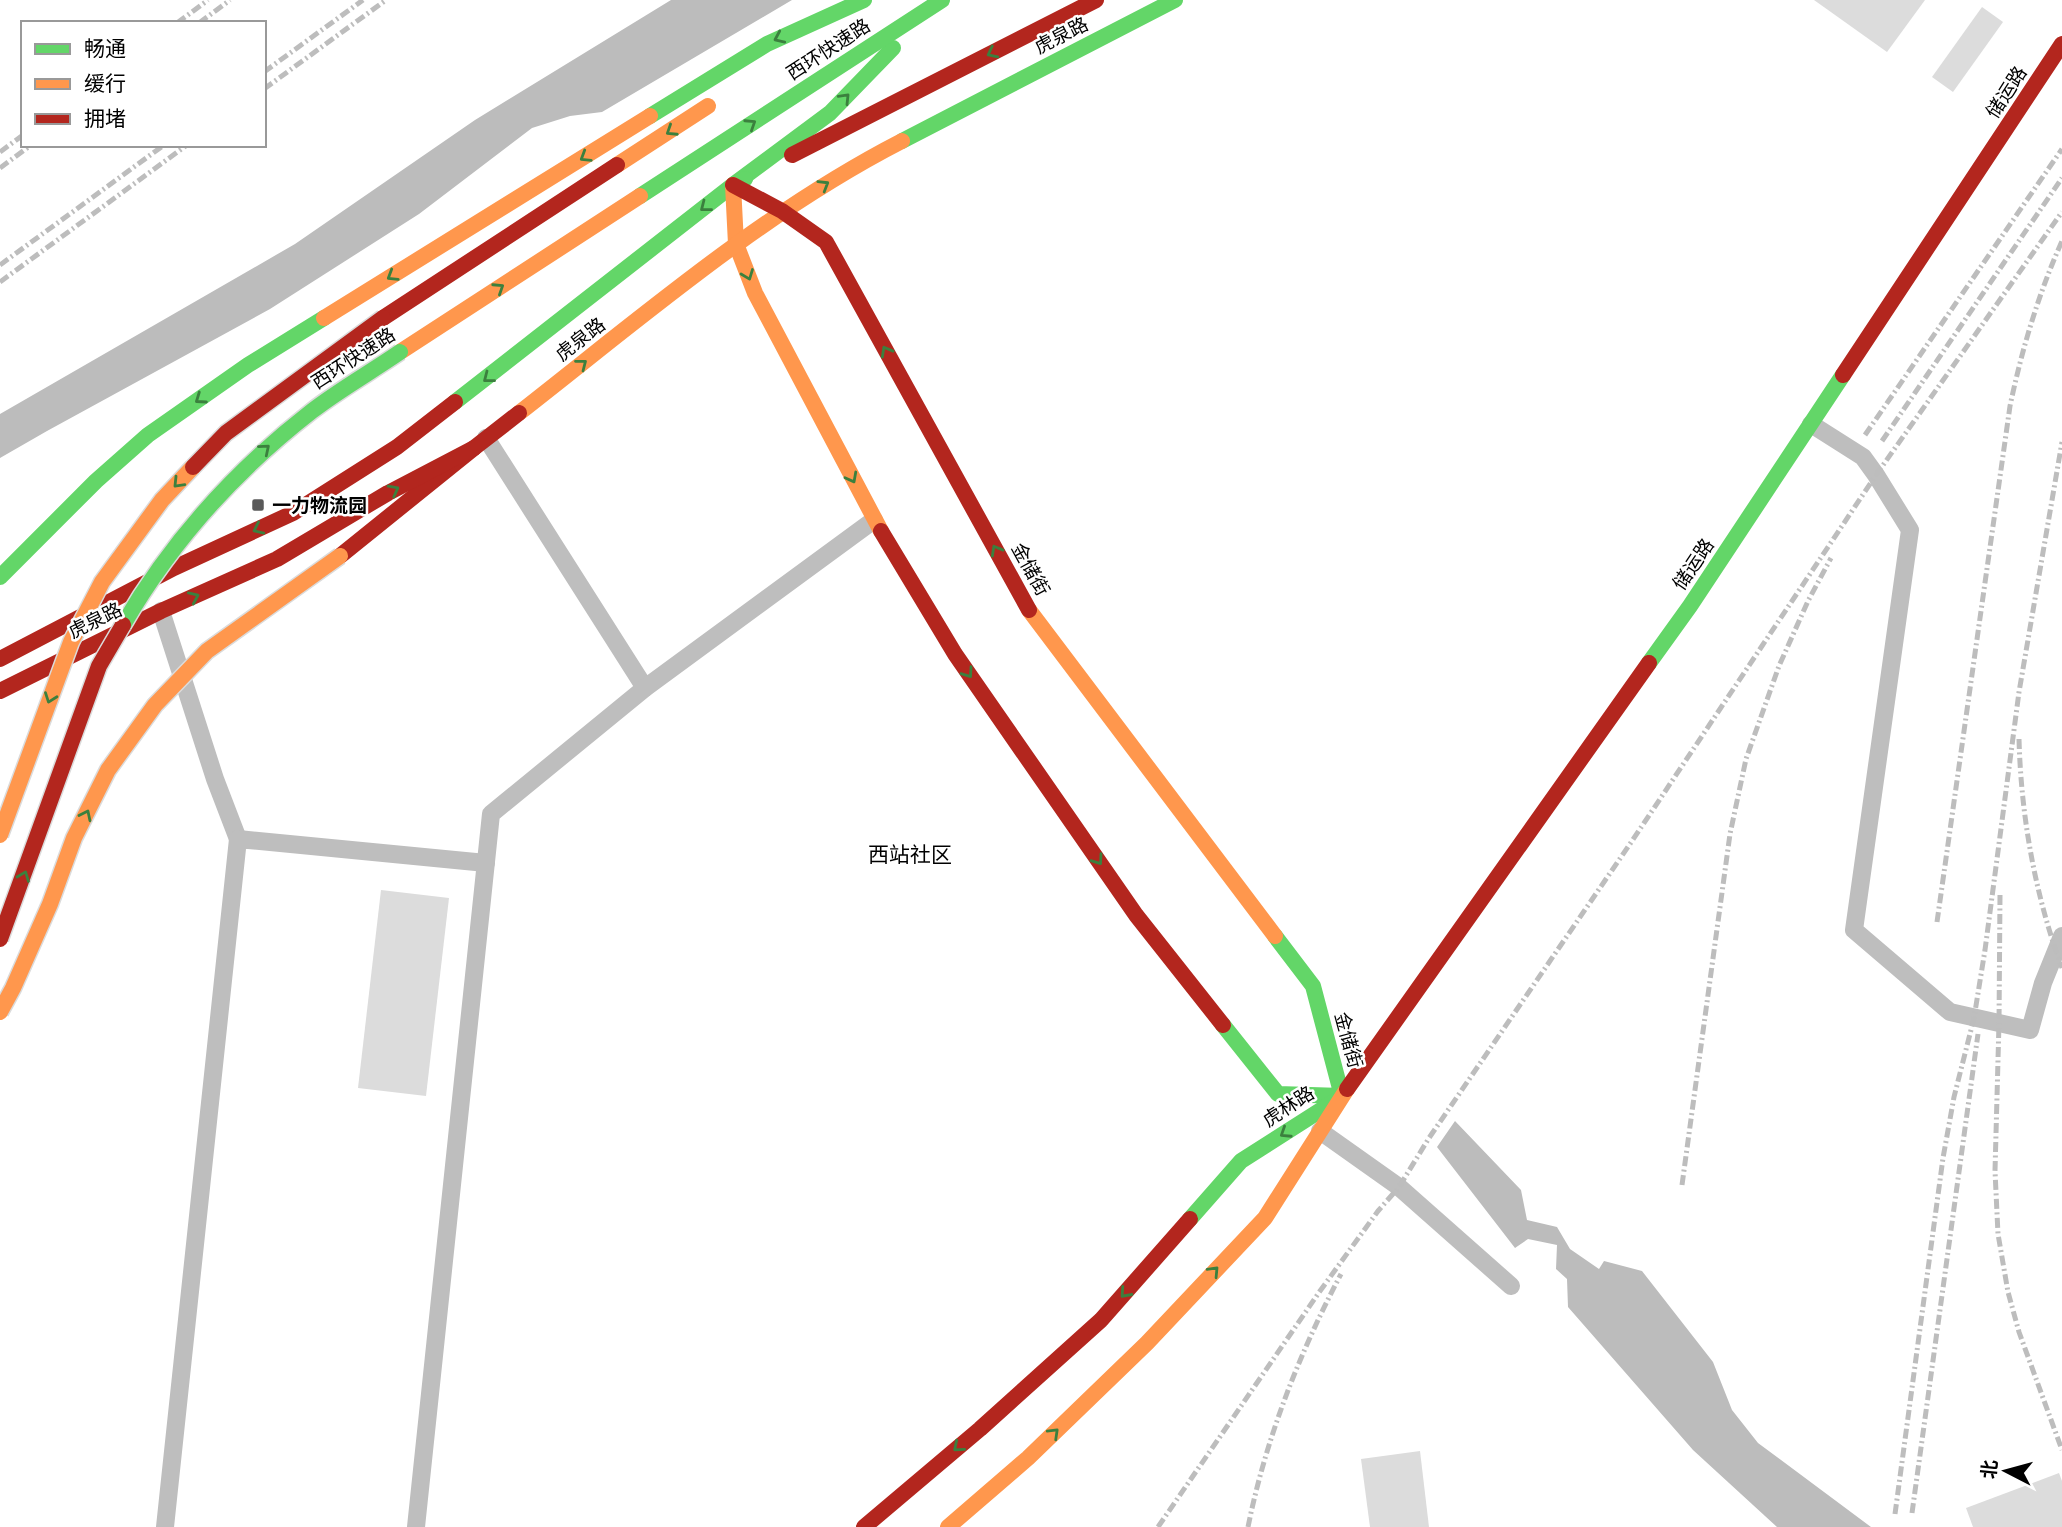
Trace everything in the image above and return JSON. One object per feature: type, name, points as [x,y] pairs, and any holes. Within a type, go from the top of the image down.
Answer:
[{"type":"main road","points":[[0,577],[96,481],[148,435],[248,365],[767,44],[864,0]]},
{"type":"main road","name":"西环快速路","points":[[802,46],[872,0]]},
{"type":"main road","name":"虎泉路","points":[[0,659],[174,568],[293,513],[397,447],[733,185],[1096,0]]},
{"type":"main road","name":"虎泉路","points":[[0,691],[160,611],[277,559],[388,492],[480,443],[782,211],[862,162],[1175,0]]},
{"type":"main road","points":[[733,185],[830,113],[938,3]]},
{"type":"main road","name":"西环快速路","points":[[0,939],[99,666],[140,595],[198,517],[253,460],[313,410],[938,3]]},
{"type":"main road","name":"储运路","points":[[1342,1096],[1690,607],[2062,44]]},
{"type":"main road","name":"西环快速路","points":[[0,835],[71,642],[102,582],[162,500],[226,433],[383,318],[720,99]]},
{"type":"main road","name":"金储街","points":[[733,185],[782,211],[826,242],[1029,610],[1312,986],[1342,1096],[1278,1094],[1136,915],[955,654],[874,520],[755,293],[736,244],[733,185]]},
{"type":"main road","points":[[0,1012],[50,904],[74,838],[108,770],[155,705],[207,651],[340,556],[480,443]]},
{"type":"main road","name":"虎林路","points":[[948,1527],[1028,1458],[1147,1343],[1265,1218],[1342,1096]]},
{"type":"main road","name":"虎林路","points":[[864,1527],[980,1429],[1101,1320],[1241,1161],[1342,1096]]},
{"type":"street","points":[[1811,424],[1863,457],[1910,530],[1854,930],[1950,1012],[2030,1030],[2043,983],[2062,936]]},
{"type":"street","points":[[480,443],[645,688]]},
{"type":"street","points":[[416,1527],[491,814],[645,688],[874,520]]},
{"type":"street","points":[[160,611],[215,779],[238,839],[165,1527]]},
{"type":"street","points":[[238,839],[486,863]]},
{"type":"street","points":[[1320,1131],[1399,1187],[1511,1286]]},
{"type":"shaded area","points":[[671,0],[792,0],[602,112],[570,116],[532,128],[419,214],[270,309],[0,458],[0,414],[295,244],[475,120]]},
{"type":"shaded area","points":[[1455,1121],[1521,1190],[1527,1220],[1557,1227],[1570,1249],[1599,1269],[1604,1261],[1642,1271],[1713,1362],[1732,1410],[1758,1443],[1871,1527],[1777,1527],[1693,1450],[1568,1307],[1567,1279],[1556,1269],[1557,1245],[1528,1239],[1515,1248],[1437,1147]]},
{"type":"building","points":[[1814,0],[1925,0],[1887,52]]},
{"type":"building","points":[[1982,7],[2003,22],[1953,92],[1932,77]]},
{"type":"building","points":[[381,890],[449,898],[426,1096],[358,1088]]},
{"type":"building","points":[[1420,1451],[1429,1527],[1370,1527],[1361,1459]]},
{"type":"building","points":[[2059,1473],[2062,1481],[2062,1527],[1973,1527],[1966,1508]]},
{"type":"railway","points":[[180,21],[208,0]]},
{"type":"railway","points":[[202,21],[230,0]]},
{"type":"railway","points":[[266,71],[363,0]]},
{"type":"railway","points":[[266,88],[386,0]]},
{"type":"railway","points":[[0,152],[21,136]]},
{"type":"railway","points":[[0,168],[28,147]]},
{"type":"railway","points":[[0,265],[161,147]]},
{"type":"railway","points":[[0,282],[184,147]]},
{"type":"railway","points":[[1865,435],[2062,149]]},
{"type":"railway","points":[[1882,441],[2062,178]]},
{"type":"railway","points":[[1158,1527],[1320,1291],[1378,1211],[1399,1187],[1429,1138],[1632,841],[1876,475],[2062,212]]},
{"type":"railway","points":[[1937,922],[2010,406],[2032,322],[2062,241]]},
{"type":"railway","points":[[1895,1514],[1943,1158],[1954,1097],[1974,1018],[2019,692],[2062,442]]},
{"type":"railway","points":[[1682,1185],[1730,834],[1746,759],[1779,666],[1831,558]]},
{"type":"railway","points":[[2019,739],[2031,855],[2044,912],[2062,968]]},
{"type":"railway","points":[[2000,895],[1995,1171],[1998,1234],[2008,1292],[2019,1332],[2062,1450]]},
{"type":"railway","points":[[1912,1513],[1978,1034]]},
{"type":"railway","points":[[1248,1527],[1274,1429],[1311,1335],[1341,1274]]},
{"type":"traffic: fast","points":[[650,116],[767,44],[864,0]]},
{"type":"traffic: fast","points":[[640,196],[942,0]]},
{"type":"traffic: fast","points":[[902,141],[1175,0]]},
{"type":"traffic: fast","points":[[733,185],[830,113],[893,48]]},
{"type":"traffic: fast","points":[[455,402],[733,185],[745,179]]},
{"type":"traffic: fast","points":[[0,577],[96,481],[148,435],[248,365],[324,318]]},
{"type":"traffic: fast","points":[[123,625],[184,536],[231,483],[312,411],[400,352]]},
{"type":"traffic: fast","points":[[1649,663],[1690,606],[1843,375]]},
{"type":"traffic: fast","points":[[1223,1025],[1278,1094],[1342,1096],[1313,986],[1275,936]]},
{"type":"traffic: fast","points":[[1190,1219],[1241,1161],[1335,1101]]},
{"type":"traffic: slow","points":[[617,165],[708,106]]},
{"type":"traffic: slow","points":[[324,318],[650,116]]},
{"type":"traffic: slow","points":[[519,413],[752,233],[850,169],[902,141]]},
{"type":"traffic: slow","points":[[733,185],[736,244],[755,293],[881,531]]},
{"type":"traffic: slow","points":[[400,352],[640,196]]},
{"type":"traffic: slow","points":[[0,835],[71,642],[102,582],[162,500],[193,467]]},
{"type":"traffic: slow","points":[[0,1012],[50,904],[74,838],[108,770],[155,705],[207,651],[340,556]]},
{"type":"traffic: slow","points":[[1029,610],[1275,936]]},
{"type":"traffic: slow","points":[[948,1527],[1028,1458],[1147,1343],[1265,1218],[1347,1089]]},
{"type":"traffic: jam","points":[[792,155],[1096,0]]},
{"type":"traffic: jam","points":[[1843,375],[2062,44]]},
{"type":"traffic: jam","points":[[383,318],[617,165]]},
{"type":"traffic: jam","points":[[733,185],[782,211],[826,242],[1029,610]]},
{"type":"traffic: jam","points":[[193,467],[226,433],[383,318]]},
{"type":"traffic: jam","points":[[0,659],[174,568],[293,513],[397,447],[455,402]]},
{"type":"traffic: jam","points":[[0,691],[161,611],[277,559],[388,493],[474,448],[519,413]]},
{"type":"traffic: jam","points":[[340,556],[474,448]]},
{"type":"traffic: jam","points":[[881,531],[955,654],[1136,915],[1223,1025]]},
{"type":"traffic: jam","points":[[0,939],[99,666],[123,625]]},
{"type":"traffic: jam","points":[[1347,1089],[1649,663]]},
{"type":"traffic: jam","points":[[864,1527],[980,1429],[1101,1320],[1190,1219]]},
{"type":"place","name":"一力物流园","points":[[258,505]]},
{"type":"district","name":"西站社区","points":[[910,855]]}]
